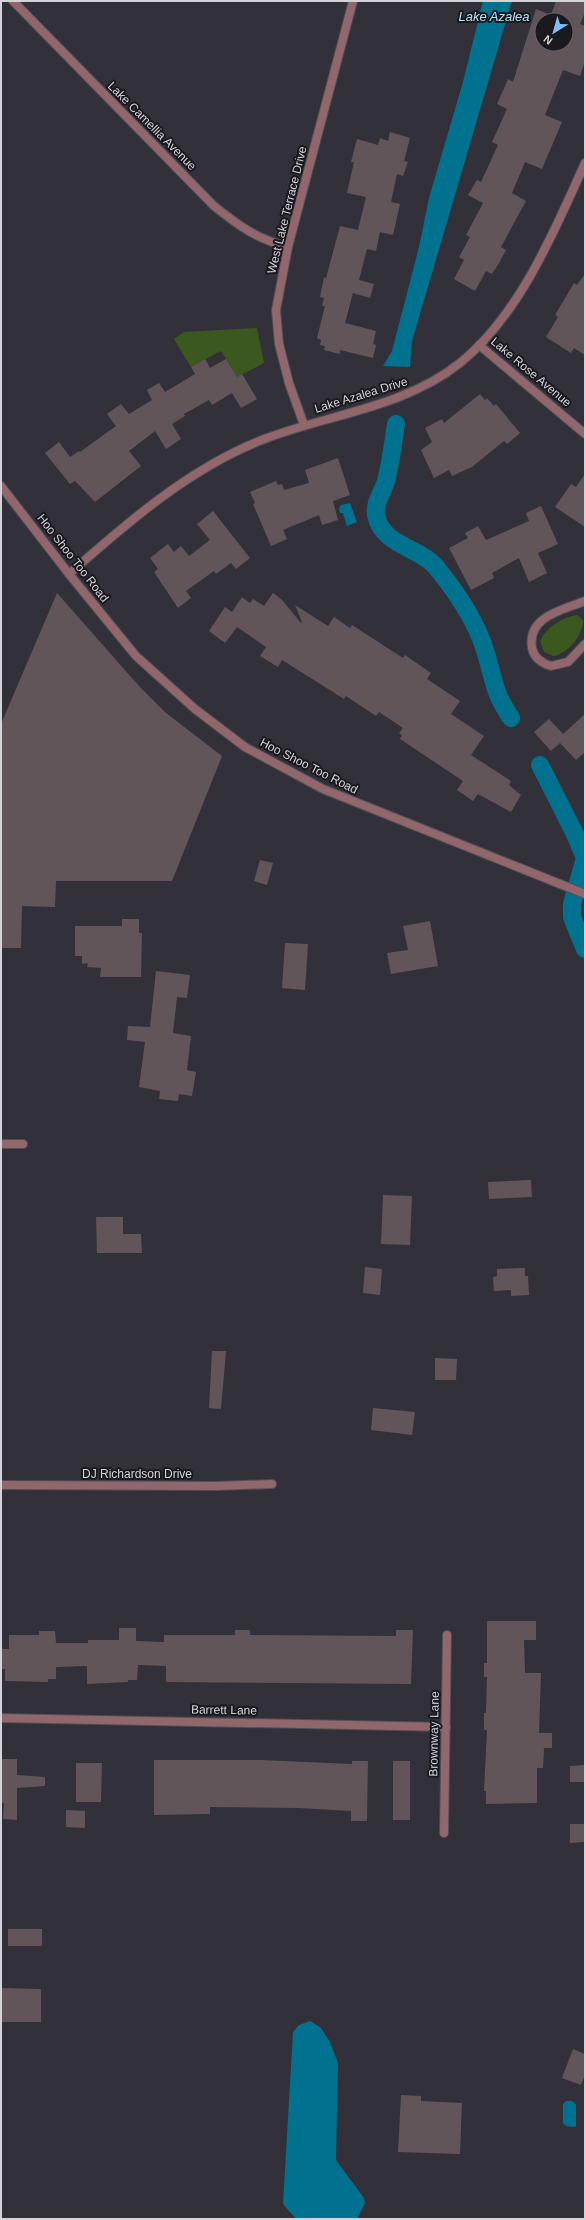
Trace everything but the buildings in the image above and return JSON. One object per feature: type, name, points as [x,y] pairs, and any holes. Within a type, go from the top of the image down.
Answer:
[{"type":"street","name":"Lake Camellia Avenue","points":[[13,1],[214,206],[239,226],[267,241],[288,247]]},
{"type":"street","name":"West Lake Terrace Drive","points":[[304,425],[289,383],[278,344],[276,310],[288,247],[353,1]]},
{"type":"street","name":"Lake Azalea Drive","points":[[69,574],[114,534],[182,484],[227,456],[266,438],[304,425],[375,405],[417,390],[447,373],[479,345],[508,309],[543,254],[585,163]]},
{"type":"street","name":"Lake Rose Avenue","points":[[479,345],[585,434]]},
{"type":"street","name":"Hoo Shoo Too Road","points":[[1,486],[69,574],[136,656],[195,709],[245,747],[323,789],[585,894]]},
{"type":"street","points":[[585,600],[544,618],[536,625],[531,638],[533,652],[536,658],[551,666],[568,662],[585,644]]},
{"type":"street","points":[[1,1144],[23,1144]]},
{"type":"street","name":"DJ Richardson Drive","points":[[1,1485],[216,1486],[272,1484]]},
{"type":"street","name":"Brownway Lane","points":[[444,1833],[447,1635]]},
{"type":"street","name":"Barrett Lane","points":[[1,1718],[446,1726]]},
{"type":"green space","points":[[257,328],[264,363],[237,377],[221,351],[191,367],[174,339],[184,332]]},
{"type":"green space","points":[[577,615],[583,620],[580,632],[574,643],[564,652],[553,656],[544,652],[540,641],[546,631],[561,620]]},
{"type":"water","name":"Lake Azalea","points":[[483,1],[512,1],[412,341],[410,367],[383,366],[392,351],[419,247],[429,198],[463,82]]},
{"type":"water","points":[[350,503],[357,522],[347,526],[343,513],[340,513],[339,508],[341,505]]},
{"type":"water","points":[[310,2021],[321,2028],[330,2042],[338,2063],[336,2160],[364,2198],[365,2203],[357,2219],[296,2219],[283,2204],[293,2032],[299,2025]]},
{"type":"water","points":[[566,2101],[572,2101],[576,2104],[575,2127],[566,2126],[563,2123],[563,2104]]},
{"type":"pier","points":[[512,1],[514,2],[480,114]]},
{"type":"waterway","points":[[396,424],[388,474],[376,506],[376,515],[380,525],[393,540],[429,560],[456,593],[477,629],[486,652],[498,695],[511,718]]},
{"type":"waterway","points":[[540,765],[575,834],[585,858],[572,904],[572,917],[585,949]]}]
